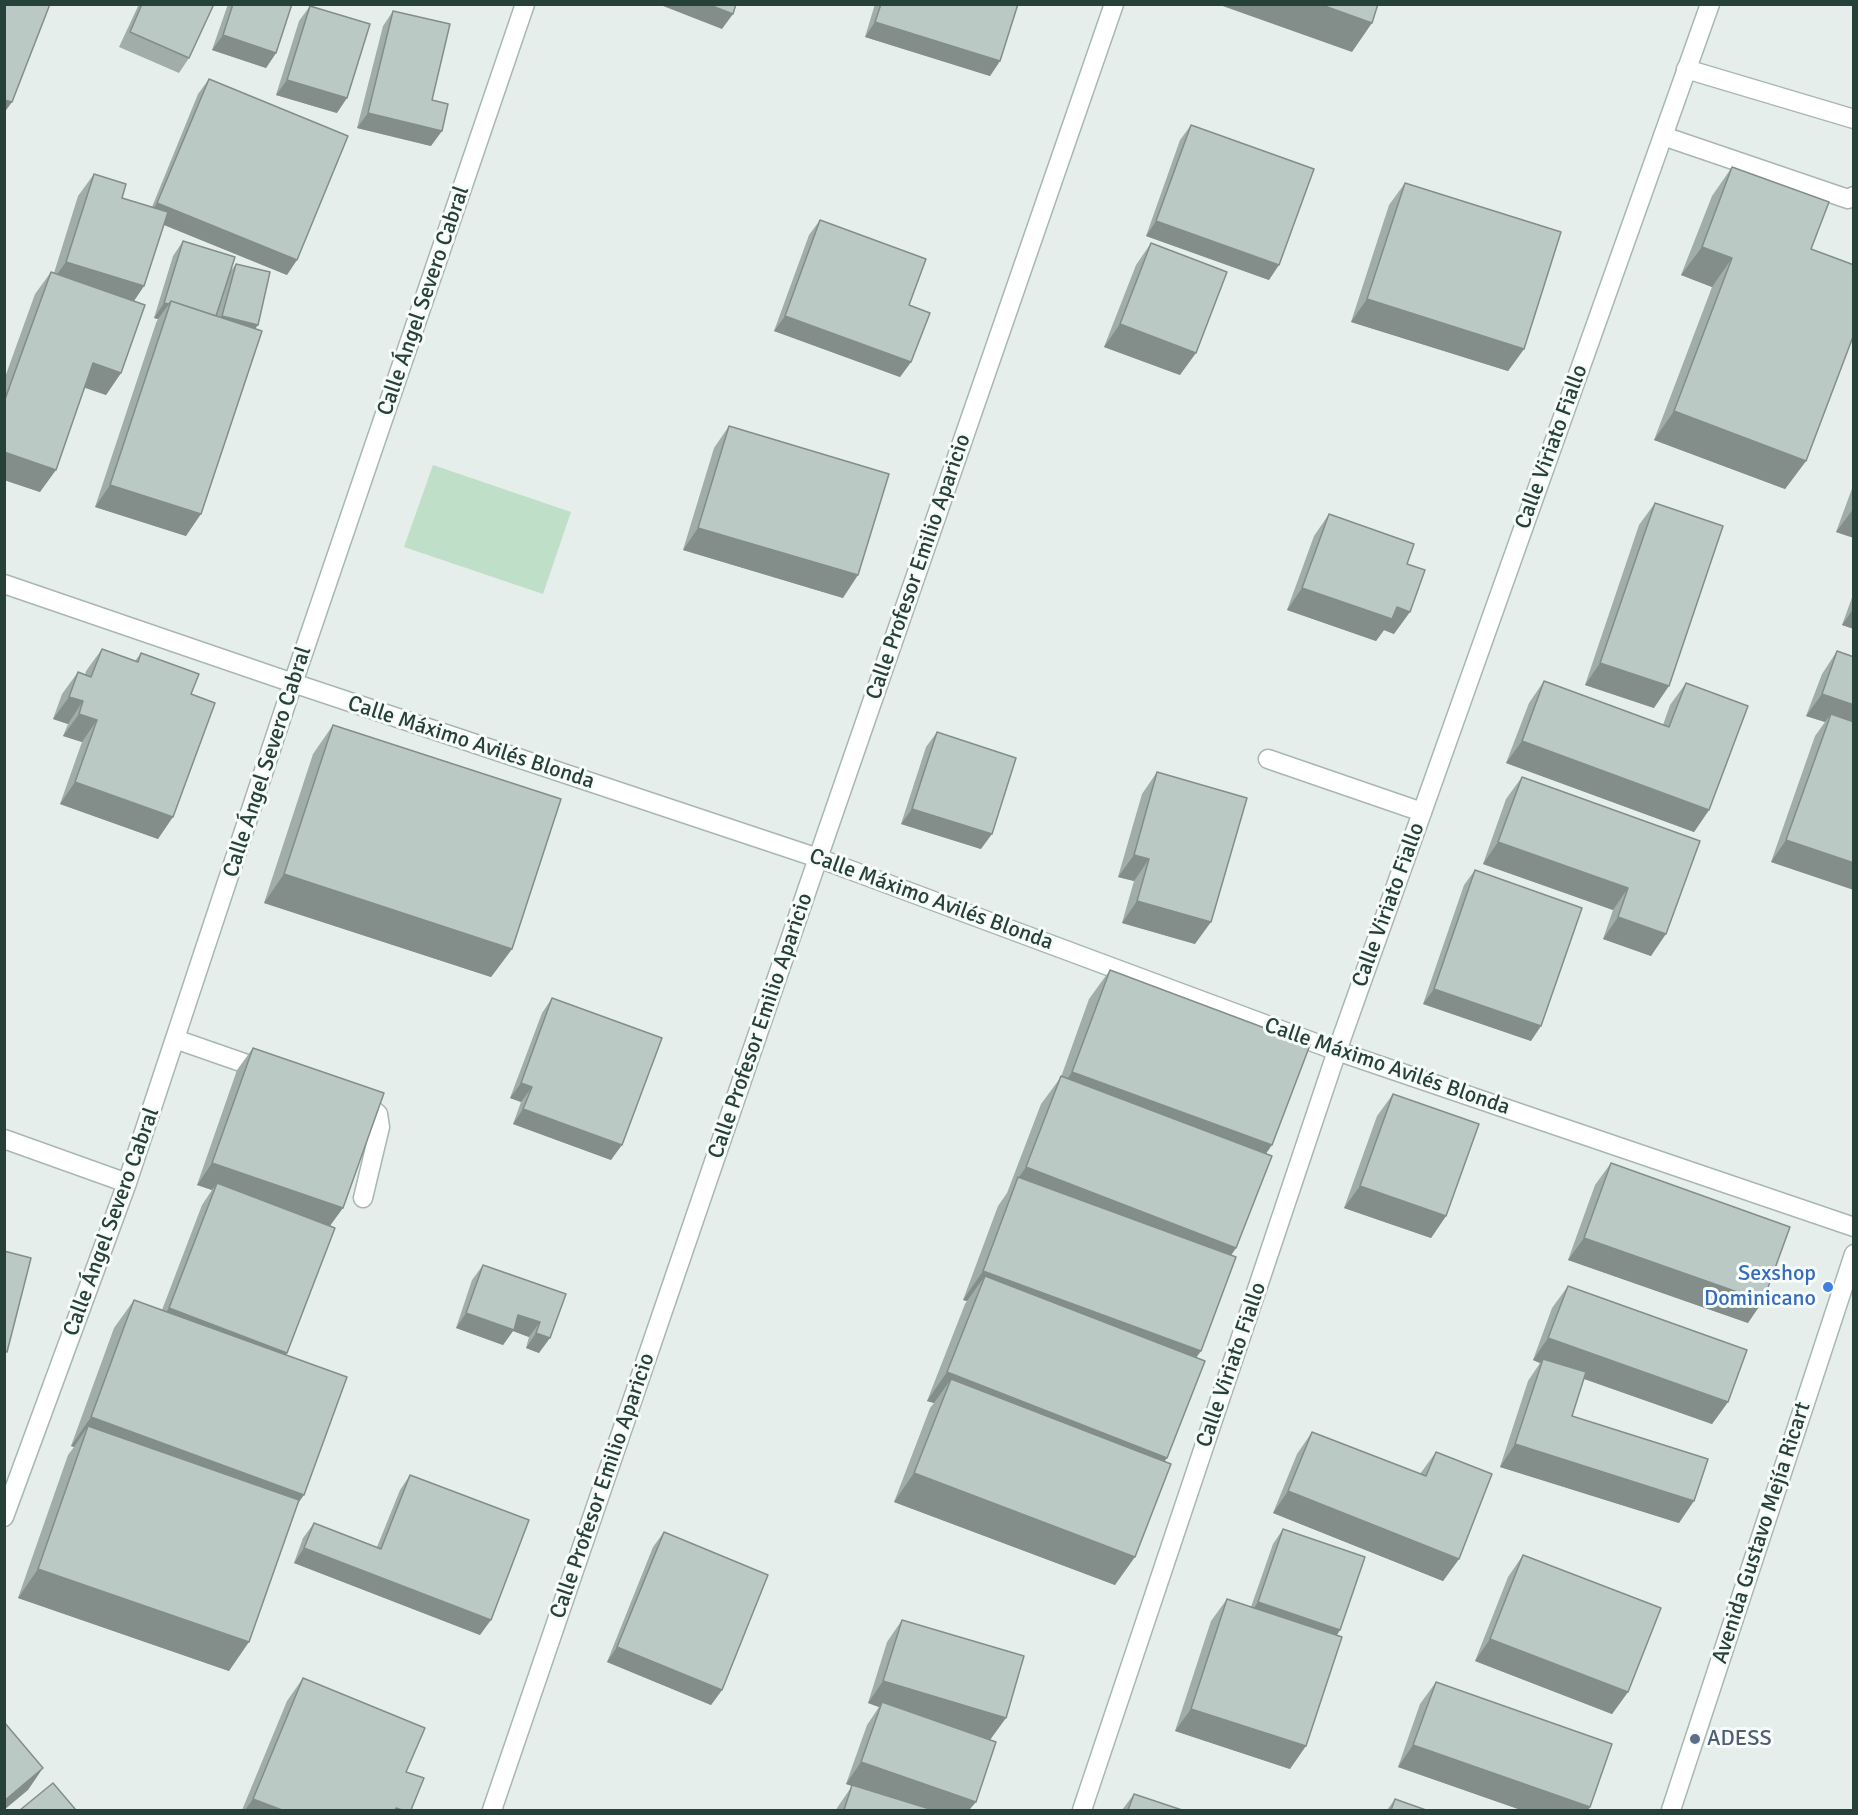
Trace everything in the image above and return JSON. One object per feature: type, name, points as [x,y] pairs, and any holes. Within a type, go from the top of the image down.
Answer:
[{"type":"street","name":"Calle Ángel Severo Cabral","points":[[4,1516],[127,1183],[293,683],[525,4]]},
{"type":"street","name":"Calle Profesor Emilio Aparicio","points":[[492,1810],[1114,4]]},
{"type":"street","name":"Calle Viriato Fiallo","points":[[1082,1810],[1337,1051],[1710,4]]},
{"type":"street","points":[[1686,69],[1854,118]]},
{"type":"street","points":[[1663,136],[1848,199],[1854,196]]},
{"type":"street","name":"Calle Máximo Avilés Blonda","points":[[4,584],[818,858],[1337,1051],[1854,1227]]},
{"type":"street","points":[[1268,759],[1422,812]]},
{"type":"street","points":[[175,1039],[280,1075]]},
{"type":"street","points":[[335,1094],[369,1106],[378,1114],[380,1127],[363,1198]]},
{"type":"street","points":[[4,1139],[127,1183]]},
{"type":"street","name":"Avenida Gustavo Mejía Ricart","points":[[1671,1810],[1854,1254]]},
{"type":"green space","points":[[433,465],[571,512],[543,594],[404,547]]},
{"type":"building","points":[[4,4],[50,4],[12,102],[4,100]]},
{"type":"building","points":[[142,4],[214,4],[189,58],[130,32]]},
{"type":"building","points":[[233,4],[292,4],[276,53],[223,35]]},
{"type":"building","points":[[707,4],[736,4],[733,14]]},
{"type":"building","points":[[881,4],[1018,4],[1000,61],[875,22]]},
{"type":"building","points":[[1319,4],[1378,4],[1372,23]]},
{"type":"building","points":[[310,6],[370,24],[347,98],[287,80]]},
{"type":"building","points":[[393,11],[450,24],[432,100],[448,104],[442,131],[368,113]]},
{"type":"building","points":[[209,79],[348,136],[297,260],[157,203]]},
{"type":"building","points":[[1191,125],[1314,169],[1279,265],[1156,221]]},
{"type":"building","points":[[1732,167],[1829,202],[1811,249],[1854,265],[1854,334],[1806,461],[1674,411],[1732,258],[1702,247]]},
{"type":"building","points":[[94,174],[126,184],[122,198],[168,212],[144,286],[66,262]]},
{"type":"building","points":[[1405,183],[1561,232],[1524,349],[1367,299]]},
{"type":"building","points":[[820,220],[926,259],[909,305],[930,313],[911,362],[785,316]]},
{"type":"building","points":[[183,241],[235,257],[216,316],[171,301],[169,304],[164,303]]},
{"type":"building","points":[[1151,243],[1227,272],[1196,353],[1120,324]]},
{"type":"building","points":[[236,264],[270,272],[258,325],[222,316]]},
{"type":"building","points":[[51,272],[145,305],[121,373],[93,363],[56,470],[4,452],[4,402]]},
{"type":"building","points":[[171,301],[262,331],[201,514],[110,485]]},
{"type":"building","points":[[729,426],[889,474],[858,575],[698,528]]},
{"type":"building","points":[[1655,503],[1723,526],[1669,686],[1600,663]]},
{"type":"building","points":[[1329,514],[1414,544],[1407,564],[1425,570],[1410,612],[1397,607],[1392,619],[1302,588]]},
{"type":"building","points":[[102,649],[138,662],[141,653],[199,674],[191,694],[215,703],[173,817],[75,782],[97,720],[79,714],[83,701],[69,697],[78,672],[91,677]]},
{"type":"building","points":[[1837,651],[1854,657],[1854,705],[1822,694]]},
{"type":"building","points":[[1544,681],[1669,727],[1686,683],[1748,706],[1709,810],[1522,741]]},
{"type":"building","points":[[1831,714],[1854,722],[1854,863],[1786,840]]},
{"type":"building","points":[[333,725],[561,799],[512,949],[284,874]]},
{"type":"building","points":[[937,732],[1016,758],[992,834],[912,809]]},
{"type":"building","points":[[1157,772],[1247,798],[1211,922],[1137,901],[1149,859],[1134,855]]},
{"type":"building","points":[[1522,777],[1700,841],[1666,934],[1618,917],[1628,888],[1498,842]]},
{"type":"building","points":[[1475,870],[1582,908],[1541,1026],[1434,989]]},
{"type":"building","points":[[1110,970],[1310,1045],[1272,1145],[1072,1072]]},
{"type":"building","points":[[552,998],[662,1038],[622,1145],[523,1109],[532,1087],[521,1083]]},
{"type":"building","points":[[253,1048],[384,1093],[343,1208],[212,1163]]},
{"type":"building","points":[[1061,1076],[1272,1156],[1236,1248],[1026,1167]]},
{"type":"building","points":[[1393,1094],[1479,1124],[1446,1216],[1360,1186]]},
{"type":"building","points":[[1611,1163],[1790,1227],[1763,1301],[1584,1238]]},
{"type":"building","points":[[1018,1177],[1236,1257],[1201,1351],[983,1271]]},
{"type":"building","points":[[217,1183],[335,1228],[287,1353],[169,1308]]},
{"type":"building","points":[[4,1251],[31,1258],[7,1352],[4,1352]]},
{"type":"building","points":[[483,1265],[566,1294],[550,1338],[536,1333],[540,1322],[518,1315],[514,1330],[466,1313]]},
{"type":"building","points":[[985,1276],[1205,1361],[1167,1458],[947,1372]]},
{"type":"building","points":[[1568,1286],[1747,1350],[1728,1402],[1548,1338]]},
{"type":"building","points":[[134,1300],[347,1377],[304,1495],[91,1417]]},
{"type":"building","points":[[1543,1359],[1586,1372],[1572,1416],[1708,1459],[1694,1501],[1515,1444]]},
{"type":"building","points":[[951,1379],[1171,1464],[1135,1557],[914,1473]]},
{"type":"building","points":[[88,1426],[299,1500],[249,1642],[38,1569]]},
{"type":"building","points":[[1312,1432],[1426,1476],[1436,1452],[1492,1474],[1459,1559],[1288,1491]]},
{"type":"building","points":[[410,1475],[529,1520],[491,1620],[304,1548],[314,1523],[381,1549]]},
{"type":"building","points":[[1283,1529],[1365,1557],[1340,1630],[1258,1602]]},
{"type":"building","points":[[664,1532],[768,1575],[722,1690],[617,1647]]},
{"type":"building","points":[[1523,1555],[1661,1608],[1628,1692],[1490,1639]]},
{"type":"building","points":[[1227,1599],[1342,1637],[1306,1746],[1191,1709]]},
{"type":"building","points":[[902,1620],[1024,1656],[1006,1718],[883,1681]]},
{"type":"building","points":[[303,1678],[425,1728],[406,1772],[424,1778],[411,1810],[396,1808],[395,1810],[282,1810],[253,1799]]},
{"type":"building","points":[[1436,1682],[1612,1744],[1590,1807],[1413,1745]]},
{"type":"building","points":[[882,1702],[996,1742],[976,1802],[861,1762]]},
{"type":"building","points":[[4,1722],[43,1768],[4,1801]]},
{"type":"building","points":[[53,1783],[76,1810],[20,1810]]},
{"type":"building","points":[[852,1785],[933,1810],[844,1810]]},
{"type":"building","points":[[1134,1794],[1182,1810],[1128,1810]]},
{"type":"building","points":[[1395,1799],[1426,1810],[1391,1810]]},
{"type":"place","name":"Sexshop Dominicano","points":[[1828,1287]]},
{"type":"place","name":"ADESS","points":[[1695,1739]]}]
